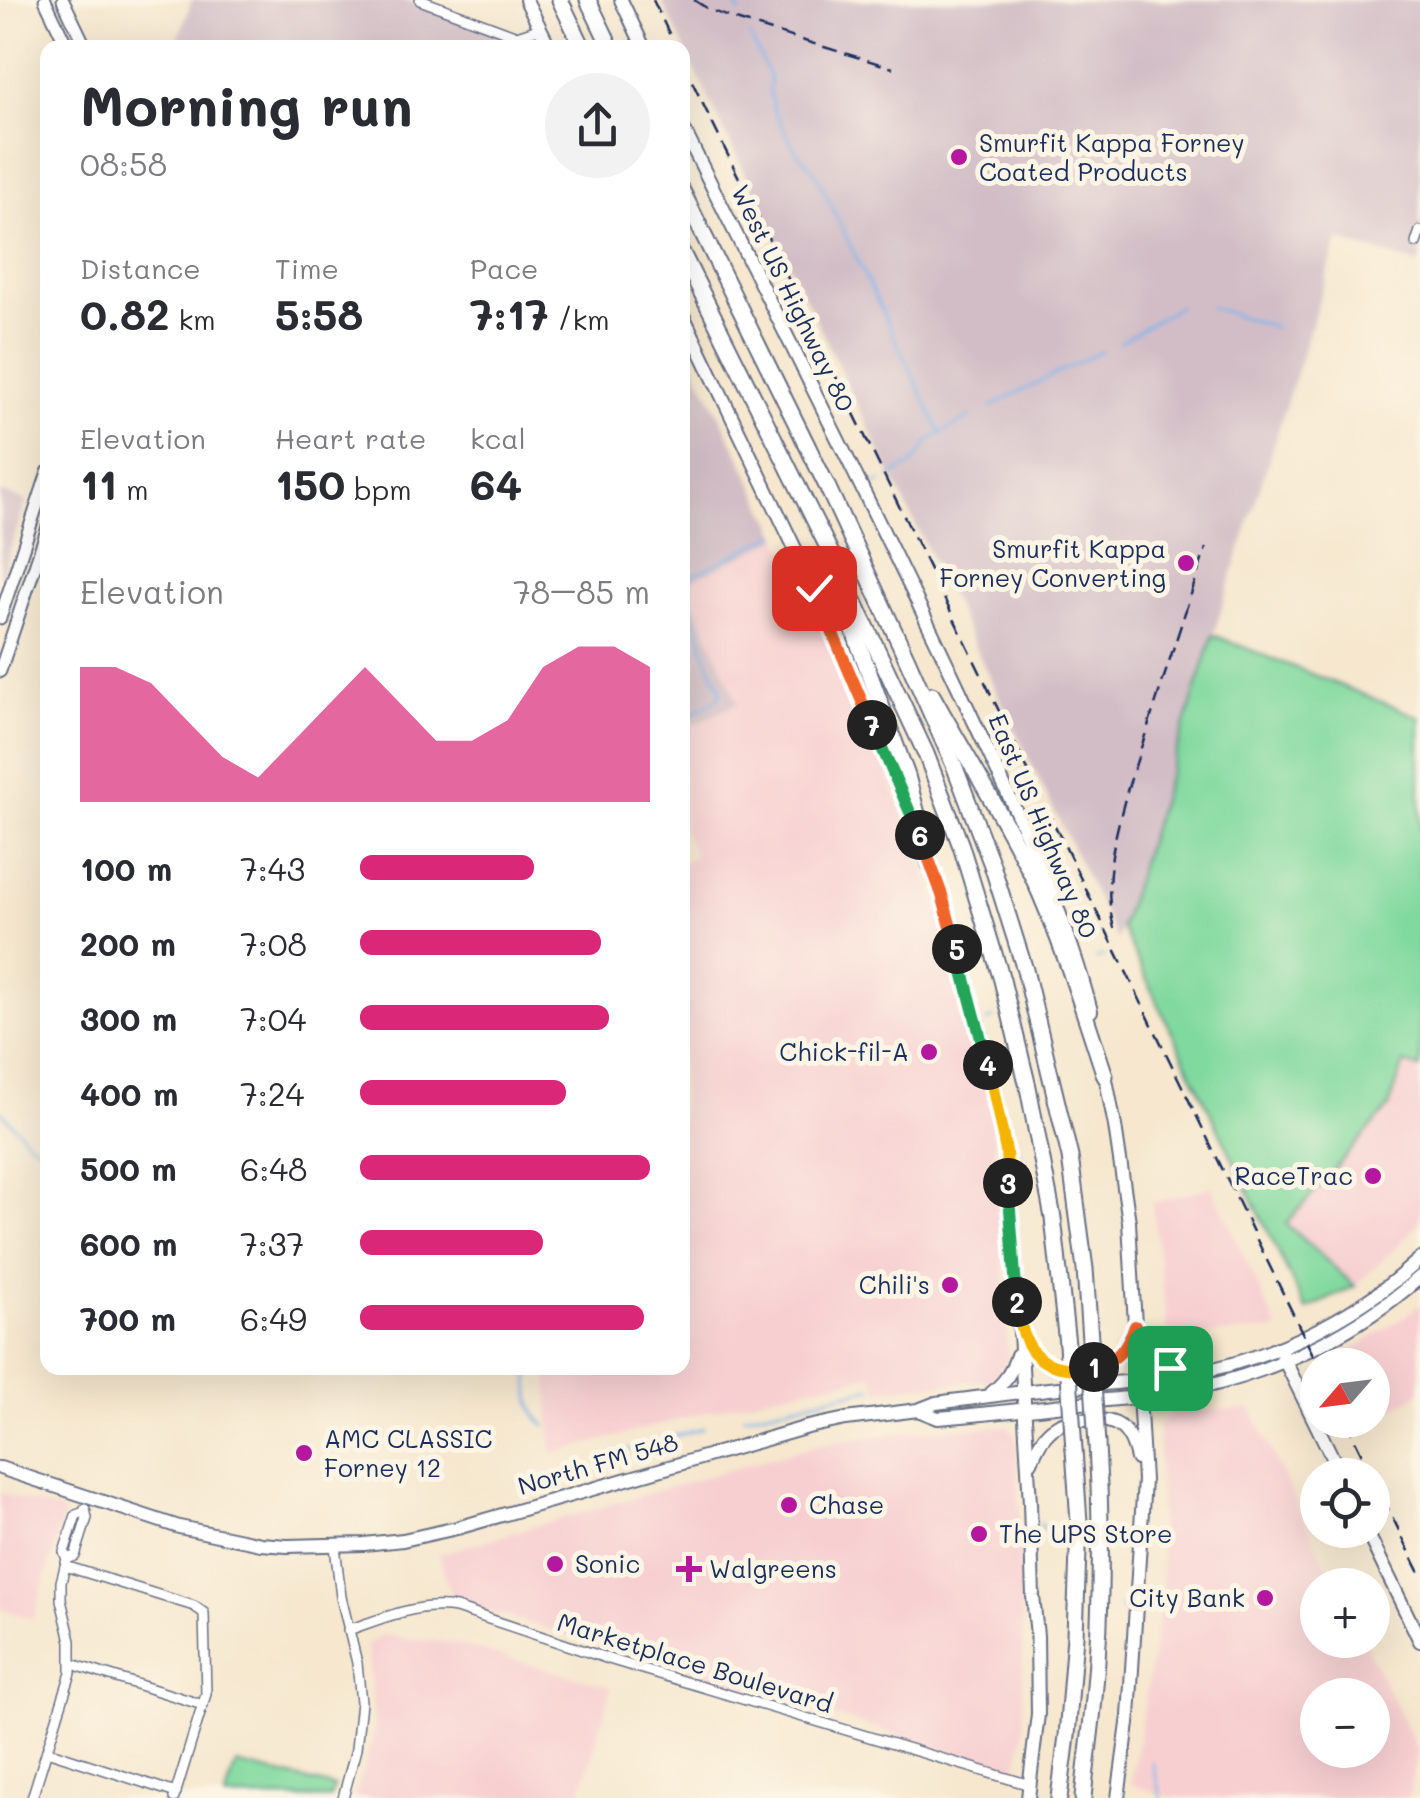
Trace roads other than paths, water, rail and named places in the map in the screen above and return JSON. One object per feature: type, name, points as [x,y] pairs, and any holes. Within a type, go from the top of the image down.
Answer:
[{"type":"highway","points":[[560,0],[579,40]]},
{"type":"highway","points":[[588,0],[607,40]]},
{"type":"highway","points":[[690,207],[827,486],[954,765],[1025,970],[1070,1158],[1084,1269],[1098,1444],[1098,1640],[1083,1798]]},
{"type":"highway","points":[[690,269],[926,754],[1002,980],[1054,1218],[1067,1344],[1079,1522],[1076,1636],[1059,1798]]},
{"type":"highway","points":[[801,492],[906,776],[930,864]]},
{"type":"highway","points":[[906,659],[923,678],[1032,877],[1062,947],[1105,1076]]},
{"type":"main road","points":[[526,0],[546,40]]},
{"type":"main road","points":[[620,0],[640,40]]},
{"type":"main road","name":"West US Highway 80","points":[[690,142],[862,490]]},
{"type":"main road","points":[[690,330],[845,658],[930,864],[971,996],[997,1104],[1006,1151],[1019,1323],[1039,1688],[1029,1792]]},
{"type":"main road","name":"East US Highway 80","points":[[862,490],[1019,816],[1056,904],[1088,1002],[1105,1076],[1124,1180],[1144,1480],[1129,1716],[1118,1798]]},
{"type":"main road","name":"North FM 548","points":[[918,1410],[938,1418],[1024,1410],[1203,1388],[1238,1378],[1348,1313],[1420,1260]]},
{"type":"main road","name":"North FM 548","points":[[0,1468],[179,1526],[261,1544],[335,1546],[395,1541],[442,1532],[808,1427],[918,1410],[936,1403],[1196,1372],[1282,1354],[1359,1323],[1420,1277]]},
{"type":"main road","points":[[1019,1323],[1034,1354],[1064,1369],[1110,1362],[1135,1333],[1146,1354],[1157,1363],[1196,1372]]},
{"type":"main road","points":[[988,1396],[1003,1384],[1014,1366],[1020,1343]]},
{"type":"main road","points":[[1282,1354],[1332,1458]]},
{"type":"main road","points":[[1028,1468],[1042,1440],[1056,1426],[1099,1418],[1116,1423],[1129,1436],[1144,1480]]},
{"type":"main road","points":[[1375,1548],[1420,1641]]},
{"type":"street","points":[[45,0],[64,40]]},
{"type":"street","points":[[63,0],[82,40]]},
{"type":"street","points":[[420,0],[516,36],[540,28]]},
{"type":"street","points":[[1416,243],[1420,230]]},
{"type":"street","points":[[0,618],[40,496]]},
{"type":"street","points":[[0,671],[40,551]]},
{"type":"street","points":[[32,1798],[69,1682],[70,1641],[61,1600],[64,1552],[76,1514],[84,1512],[88,1497]]},
{"type":"street","points":[[335,1546],[340,1597],[358,1672],[360,1720],[354,1763],[343,1798]]},
{"type":"street","points":[[47,1751],[175,1795],[208,1678],[202,1610],[66,1563]]},
{"type":"street","name":"Marketplace Boulevard","points":[[348,1630],[412,1609],[436,1605],[456,1608],[1029,1792]]},
{"type":"street","points":[[72,1664],[203,1705]]},
{"type":"waterway","points":[[733,0],[740,12]]},
{"type":"waterway","points":[[750,36],[770,78],[774,111],[796,151],[815,172],[941,434]]},
{"type":"waterway","points":[[1119,343],[1179,306]]},
{"type":"waterway","points":[[1210,307],[1274,327]]},
{"type":"waterway","points":[[992,406],[1101,351]]},
{"type":"waterway","points":[[890,477],[912,464],[930,440],[970,417]]},
{"type":"waterway","points":[[871,486],[881,482]]},
{"type":"waterway","points":[[844,501],[850,498]]},
{"type":"waterway","points":[[690,577],[777,534]]},
{"type":"waterway","points":[[690,611],[721,690],[718,699],[690,715]]},
{"type":"waterway","points":[[1096,959],[1103,956]]},
{"type":"waterway","points":[[987,1022],[993,1018]]},
{"type":"waterway","points":[[0,1110],[29,1142],[40,1148]]},
{"type":"waterway","points":[[529,1375],[533,1407],[546,1426]]},
{"type":"waterway","points":[[744,1416],[872,1388]]},
{"type":"waterway","points":[[611,1455],[703,1428]]},
{"type":"waterway","points":[[1039,1523],[1058,1541]]},
{"type":"waterway","points":[[1120,1606],[1128,1614]]},
{"type":"waterway","points":[[1152,1762],[1161,1798]]},
{"type":"railway","points":[[653,0],[672,40]]},
{"type":"railway","points":[[694,0],[739,21],[893,68]]},
{"type":"railway","points":[[690,77],[1310,1348]]},
{"type":"railway","points":[[1114,928],[1109,894],[1118,825],[1206,548]]},
{"type":"railway","points":[[1354,1438],[1364,1458]]},
{"type":"railway","points":[[1390,1512],[1420,1573]]},
{"type":"place","name":"Smurfit Kappa Forney Coated Products","points":[[959,157]]},
{"type":"place","name":"Smurfit Kappa Forney Converting","points":[[1186,563]]},
{"type":"place","name":"Chick-fil-A","points":[[929,1052]]},
{"type":"place","name":"RaceTrac","points":[[1373,1176]]},
{"type":"place","name":"Chili's","points":[[950,1285]]},
{"type":"place","name":"AMC CLASSIC Forney 12","points":[[304,1453]]},
{"type":"place","name":"Chase","points":[[789,1505]]},
{"type":"place","name":"The UPS Store","points":[[979,1534]]},
{"type":"place","name":"Sonic","points":[[555,1564]]},
{"type":"place","name":"Walgreens","points":[[689,1569]]},
{"type":"place","name":"City Bank","points":[[1265,1598]]}]
